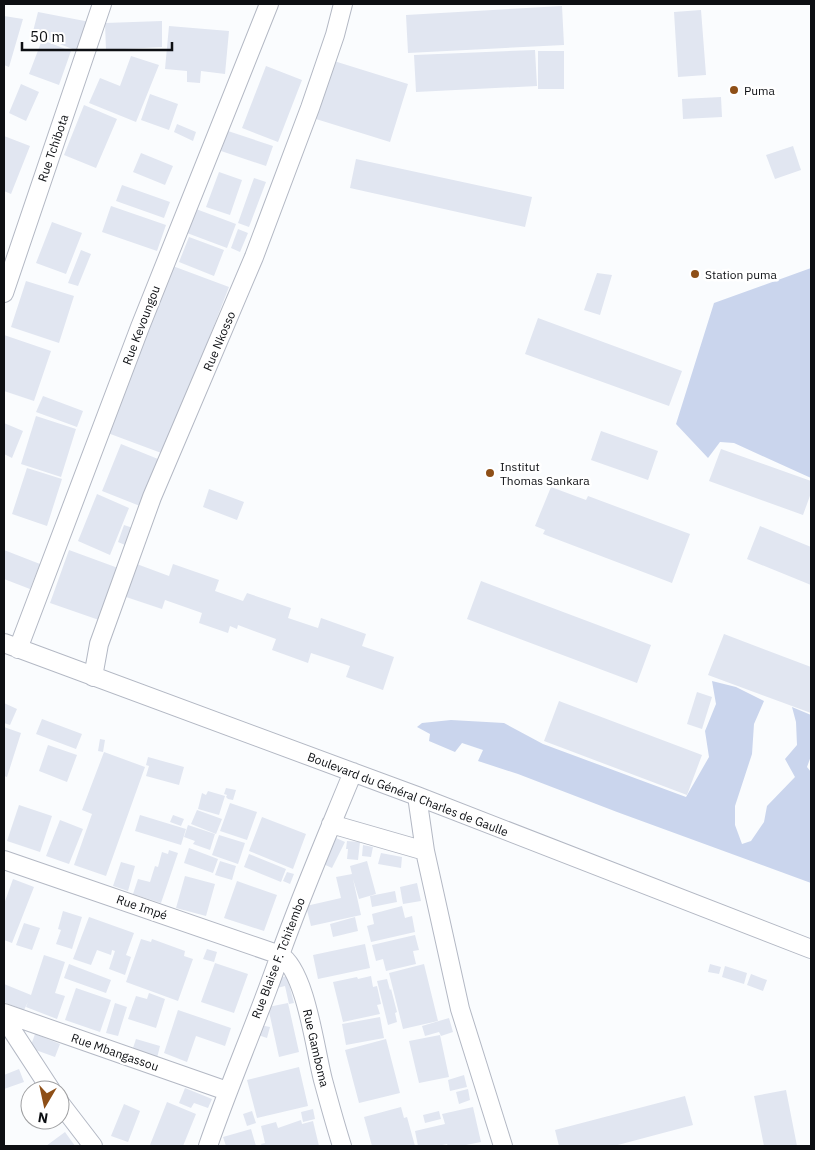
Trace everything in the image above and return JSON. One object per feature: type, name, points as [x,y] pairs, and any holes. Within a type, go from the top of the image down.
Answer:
[{"type":"street","name":"Rue Tchibota","points":[[4,293],[102,4]]},
{"type":"street","name":"Rue Kevoungou","points":[[11,646],[269,4]]},
{"type":"street","name":"Rue Nkosso","points":[[93,677],[99,644],[152,497],[254,257],[310,108],[335,35],[343,4]]},
{"type":"street","name":"Boulevard du Général Charles de Gaulle","points":[[11,646],[417,796],[811,949]]},
{"type":"street","name":"Rue Blaise F. Tchitembo","points":[[208,1146],[289,928],[353,772]]},
{"type":"street","points":[[417,796],[425,851],[460,1009],[503,1146]]},
{"type":"street","points":[[331,824],[425,851]]},
{"type":"street","name":"Rue Impé","points":[[4,860],[280,955]]},
{"type":"street","name":"Rue Gamboma","points":[[280,955],[287,959],[292,966],[304,997],[322,1079],[342,1146]]},
{"type":"street","name":"Rue Mbangassou","points":[[4,1013],[227,1091]]},
{"type":"street","points":[[4,1018],[44,1080]]},
{"type":"street","points":[[70,1116],[93,1146]]},
{"type":"shaded area","points":[[811,268],[811,478],[734,443],[720,442],[708,458],[676,424],[714,303]]},
{"type":"shaded area","points":[[712,681],[736,687],[764,701],[754,724],[752,754],[735,806],[735,825],[742,844],[751,841],[764,822],[767,806],[795,777],[785,759],[797,745],[796,722],[792,707],[811,715],[811,756],[807,767],[811,772],[811,883],[518,774],[478,761],[483,750],[462,743],[455,752],[429,741],[430,734],[417,727],[422,723],[451,720],[504,723],[543,744],[686,797],[709,757],[705,731],[716,704]]},
{"type":"building","points":[[562,6],[564,45],[408,53],[406,15]]},
{"type":"building","points":[[701,10],[706,75],[678,77],[674,12]]},
{"type":"building","points":[[38,12],[90,22],[80,52],[42,37],[41,42],[31,39]]},
{"type":"building","points":[[4,16],[23,19],[9,67],[4,65]]},
{"type":"building","points":[[162,21],[162,47],[106,50],[105,23]]},
{"type":"building","points":[[169,26],[229,31],[225,74],[201,71],[200,83],[187,82],[187,71],[165,69]]},
{"type":"building","points":[[42,40],[71,51],[59,85],[29,74]]},
{"type":"building","points":[[535,50],[537,86],[416,92],[414,55]]},
{"type":"building","points":[[538,51],[564,51],[564,89],[538,89]]},
{"type":"building","points":[[131,56],[159,65],[136,122],[89,103],[100,78],[120,86]]},
{"type":"building","points":[[334,61],[408,84],[390,142],[316,119]]},
{"type":"building","points":[[266,66],[302,80],[278,142],[242,128]]},
{"type":"building","points":[[21,84],[39,92],[26,121],[9,113]]},
{"type":"building","points":[[150,94],[178,104],[169,130],[141,120]]},
{"type":"building","points":[[721,97],[722,117],[683,119],[682,99]]},
{"type":"building","points":[[84,105],[117,119],[96,168],[64,155]]},
{"type":"building","points":[[177,124],[196,132],[193,141],[174,132]]},
{"type":"building","points":[[228,131],[273,146],[266,166],[221,151]]},
{"type":"building","points":[[4,136],[30,146],[11,194],[4,191]]},
{"type":"building","points":[[793,146],[801,170],[775,179],[766,155]]},
{"type":"building","points":[[141,153],[173,166],[165,185],[133,172]]},
{"type":"building","points":[[356,159],[532,197],[525,227],[350,188]]},
{"type":"building","points":[[219,172],[242,180],[230,215],[206,207]]},
{"type":"building","points":[[254,178],[266,182],[249,227],[238,223]]},
{"type":"building","points":[[122,185],[170,202],[164,218],[116,201]]},
{"type":"building","points":[[111,206],[166,225],[157,251],[102,232]]},
{"type":"building","points":[[196,209],[236,224],[227,248],[187,233]]},
{"type":"building","points":[[52,222],[82,233],[66,274],[36,263]]},
{"type":"building","points":[[238,229],[248,233],[240,252],[231,248]]},
{"type":"building","points":[[189,237],[224,250],[214,276],[179,262]]},
{"type":"building","points":[[81,250],[91,254],[78,286],[68,283]]},
{"type":"building","points":[[170,265],[229,287],[164,454],[105,432]]},
{"type":"building","points":[[597,273],[612,275],[600,315],[584,310]]},
{"type":"building","points":[[26,281],[74,296],[59,343],[11,327]]},
{"type":"building","points":[[538,318],[682,371],[669,406],[525,354]]},
{"type":"building","points":[[4,335],[51,351],[34,401],[4,391]]},
{"type":"building","points":[[43,396],[83,411],[77,427],[36,412]]},
{"type":"building","points":[[36,416],[76,429],[61,477],[21,464]]},
{"type":"building","points":[[4,423],[23,431],[12,458],[4,454]]},
{"type":"building","points":[[601,431],[658,451],[648,480],[591,460]]},
{"type":"building","points":[[121,444],[158,459],[140,506],[102,491]]},
{"type":"building","points":[[721,449],[811,481],[811,493],[803,515],[709,481]]},
{"type":"building","points":[[27,468],[62,479],[47,526],[12,514]]},
{"type":"building","points":[[551,487],[586,500],[588,496],[690,534],[672,583],[543,534],[545,530],[535,526]]},
{"type":"building","points":[[209,489],[244,502],[237,520],[203,507]]},
{"type":"building","points":[[97,494],[129,508],[110,555],[78,541]]},
{"type":"building","points":[[124,525],[139,530],[132,548],[118,542]]},
{"type":"building","points":[[760,526],[811,547],[811,585],[747,559]]},
{"type":"building","points":[[4,550],[40,564],[30,589],[4,579]]},
{"type":"building","points":[[69,550],[118,568],[99,620],[50,603]]},
{"type":"building","points":[[134,563],[169,576],[173,564],[219,580],[215,591],[243,601],[247,593],[291,608],[288,618],[318,628],[321,618],[366,634],[362,646],[394,657],[383,690],[346,677],[350,666],[311,653],[308,663],[272,650],[276,639],[238,625],[237,629],[230,626],[228,633],[199,623],[202,613],[165,600],[162,609],[123,596]]},
{"type":"building","points":[[481,581],[651,645],[637,683],[467,619]]},
{"type":"building","points":[[724,634],[811,667],[811,713],[708,675]]},
{"type":"building","points":[[697,692],[712,697],[702,729],[687,724]]},
{"type":"building","points":[[559,701],[702,755],[687,795],[544,741]]},
{"type":"building","points":[[4,703],[17,709],[10,725],[4,723]]},
{"type":"building","points":[[42,719],[82,734],[76,749],[36,734]]},
{"type":"building","points":[[4,727],[21,733],[7,777],[4,776]]},
{"type":"building","points":[[100,739],[105,740],[103,752],[98,751]]},
{"type":"building","points":[[48,745],[77,755],[67,782],[39,771]]},
{"type":"building","points":[[104,752],[145,767],[106,876],[74,865],[92,814],[82,810]]},
{"type":"building","points":[[148,757],[184,767],[179,785],[146,776],[149,766],[146,765]]},
{"type":"building","points":[[226,788],[236,790],[233,800],[228,799],[227,795],[224,794]]},
{"type":"building","points":[[208,791],[225,796],[219,815],[198,809],[202,793],[206,795]]},
{"type":"building","points":[[230,803],[257,812],[247,840],[220,831]]},
{"type":"building","points":[[19,805],[52,816],[40,852],[7,841]]},
{"type":"building","points":[[197,810],[222,819],[216,834],[191,824]]},
{"type":"building","points":[[140,815],[186,829],[181,845],[135,831]]},
{"type":"building","points":[[173,815],[184,819],[181,826],[170,822]]},
{"type":"building","points":[[262,817],[306,834],[293,869],[249,851]]},
{"type":"building","points":[[60,820],[83,829],[69,864],[46,856]]},
{"type":"building","points":[[188,825],[215,834],[210,850],[193,844],[195,841],[184,837]]},
{"type":"building","points":[[219,835],[245,843],[238,864],[212,855]]},
{"type":"building","points":[[334,837],[345,842],[332,868],[321,863]]},
{"type":"building","points":[[347,841],[360,842],[358,860],[347,859]]},
{"type":"building","points":[[363,845],[373,847],[371,857],[362,856]]},
{"type":"building","points":[[189,848],[218,859],[213,873],[184,863]]},
{"type":"building","points":[[169,850],[178,853],[161,903],[133,894],[138,879],[150,882],[155,866],[158,867],[162,852],[168,854]]},
{"type":"building","points":[[381,853],[402,857],[401,868],[378,864]]},
{"type":"building","points":[[249,854],[286,869],[281,882],[244,867]]},
{"type":"building","points":[[220,861],[236,866],[232,880],[215,875]]},
{"type":"building","points":[[367,861],[376,894],[359,899],[353,879],[361,915],[311,926],[306,906],[341,898],[336,877],[352,874],[350,866]]},
{"type":"building","points":[[121,862],[135,866],[128,891],[113,886]]},
{"type":"building","points":[[287,872],[294,874],[290,884],[283,881]]},
{"type":"building","points":[[185,876],[215,884],[206,916],[176,908]]},
{"type":"building","points":[[13,879],[34,887],[12,943],[4,940],[4,904]]},
{"type":"building","points":[[237,881],[277,895],[264,931],[224,918]]},
{"type":"building","points":[[417,883],[421,901],[403,904],[400,887]]},
{"type":"building","points":[[395,891],[397,902],[372,907],[370,896]]},
{"type":"building","points":[[402,906],[405,918],[412,916],[415,932],[371,942],[367,926],[374,924],[372,914]]},
{"type":"building","points":[[63,911],[82,917],[72,949],[56,944],[61,930],[58,929]]},
{"type":"building","points":[[89,917],[134,933],[126,955],[131,957],[125,975],[109,969],[115,951],[112,950],[111,955],[97,950],[91,965],[73,959]]},
{"type":"building","points":[[355,917],[358,931],[333,937],[330,924]]},
{"type":"building","points":[[24,923],[40,928],[32,950],[16,945]]},
{"type":"building","points":[[415,935],[419,950],[413,951],[416,964],[386,971],[383,959],[376,961],[372,945]]},
{"type":"building","points":[[141,939],[151,942],[152,939],[185,951],[184,956],[193,959],[178,1001],[126,982]]},
{"type":"building","points":[[365,944],[370,968],[318,979],[313,955]]},
{"type":"building","points":[[207,949],[217,952],[214,962],[203,959]]},
{"type":"building","points":[[44,955],[65,962],[55,993],[65,996],[57,1019],[26,1007],[28,1002],[24,1010],[4,1002],[4,984],[31,995]]},
{"type":"building","points":[[215,963],[248,974],[234,1013],[201,1002]]},
{"type":"building","points":[[69,964],[111,980],[106,993],[64,978]]},
{"type":"building","points":[[424,964],[438,1021],[403,1029],[389,973]]},
{"type":"building","points":[[710,964],[721,967],[719,974],[708,972]]},
{"type":"building","points":[[725,966],[747,973],[744,984],[722,977]]},
{"type":"building","points":[[751,974],[767,980],[763,991],[747,985]]},
{"type":"building","points":[[287,976],[294,1003],[289,1004],[285,986],[277,988],[274,979]]},
{"type":"building","points":[[371,976],[373,987],[377,986],[381,1004],[377,1005],[380,1014],[343,1022],[333,982]]},
{"type":"building","points":[[387,979],[397,1012],[395,1013],[397,1022],[388,1025],[377,981]]},
{"type":"building","points":[[76,988],[111,1000],[100,1032],[65,1020]]},
{"type":"building","points":[[149,993],[165,999],[156,1028],[128,1019],[136,996],[147,999]]},
{"type":"building","points":[[115,1003],[127,1007],[118,1036],[106,1033]]},
{"type":"building","points":[[288,1003],[299,1052],[279,1057],[268,1007]]},
{"type":"building","points":[[178,1010],[231,1028],[225,1046],[196,1036],[187,1062],[164,1053]]},
{"type":"building","points":[[380,1017],[384,1038],[346,1045],[342,1024]]},
{"type":"building","points":[[449,1018],[453,1032],[441,1036],[439,1032],[425,1036],[422,1026]]},
{"type":"building","points":[[260,1025],[270,1027],[267,1038],[258,1035]]},
{"type":"building","points":[[35,1034],[60,1044],[55,1057],[30,1048]]},
{"type":"building","points":[[440,1035],[449,1077],[419,1083],[409,1041]]},
{"type":"building","points":[[136,1039],[160,1046],[157,1058],[132,1051]]},
{"type":"building","points":[[386,1039],[400,1093],[359,1103],[345,1050]]},
{"type":"building","points":[[299,1067],[308,1106],[257,1118],[247,1080]]},
{"type":"building","points":[[19,1069],[23,1080],[20,1080],[20,1083],[4,1089],[4,1075]]},
{"type":"building","points":[[464,1075],[467,1087],[450,1091],[448,1080]]},
{"type":"building","points":[[185,1088],[212,1099],[208,1108],[194,1103],[191,1108],[179,1103]]},
{"type":"building","points":[[468,1089],[470,1100],[459,1104],[456,1092]]},
{"type":"building","points":[[786,1090],[797,1146],[764,1146],[754,1096]]},
{"type":"building","points":[[685,1096],[693,1125],[614,1146],[559,1146],[555,1130]]},
{"type":"building","points":[[167,1102],[196,1114],[183,1146],[150,1145]]},
{"type":"building","points":[[124,1104],[140,1111],[128,1142],[111,1136]]},
{"type":"building","points":[[401,1107],[404,1118],[407,1117],[415,1146],[372,1146],[364,1117]]},
{"type":"building","points":[[473,1107],[481,1142],[467,1146],[448,1146],[447,1144],[418,1146],[415,1131],[445,1124],[442,1114]]},
{"type":"building","points":[[313,1109],[315,1119],[303,1122],[301,1112]]},
{"type":"building","points":[[252,1111],[256,1123],[247,1126],[243,1114]]},
{"type":"building","points":[[439,1111],[441,1119],[425,1123],[423,1115]]},
{"type":"building","points":[[301,1120],[302,1124],[313,1121],[319,1146],[262,1146],[261,1144],[265,1143],[261,1126],[276,1122],[278,1128]]},
{"type":"building","points":[[251,1129],[256,1146],[226,1146],[223,1137]]},
{"type":"building","points":[[65,1132],[75,1146],[46,1146]]},
{"type":"place","name":"Puma","points":[[734,90]]},
{"type":"place","name":"Station puma","points":[[695,274]]},
{"type":"place","name":"Institut Thomas Sankara","points":[[490,473]]}]
